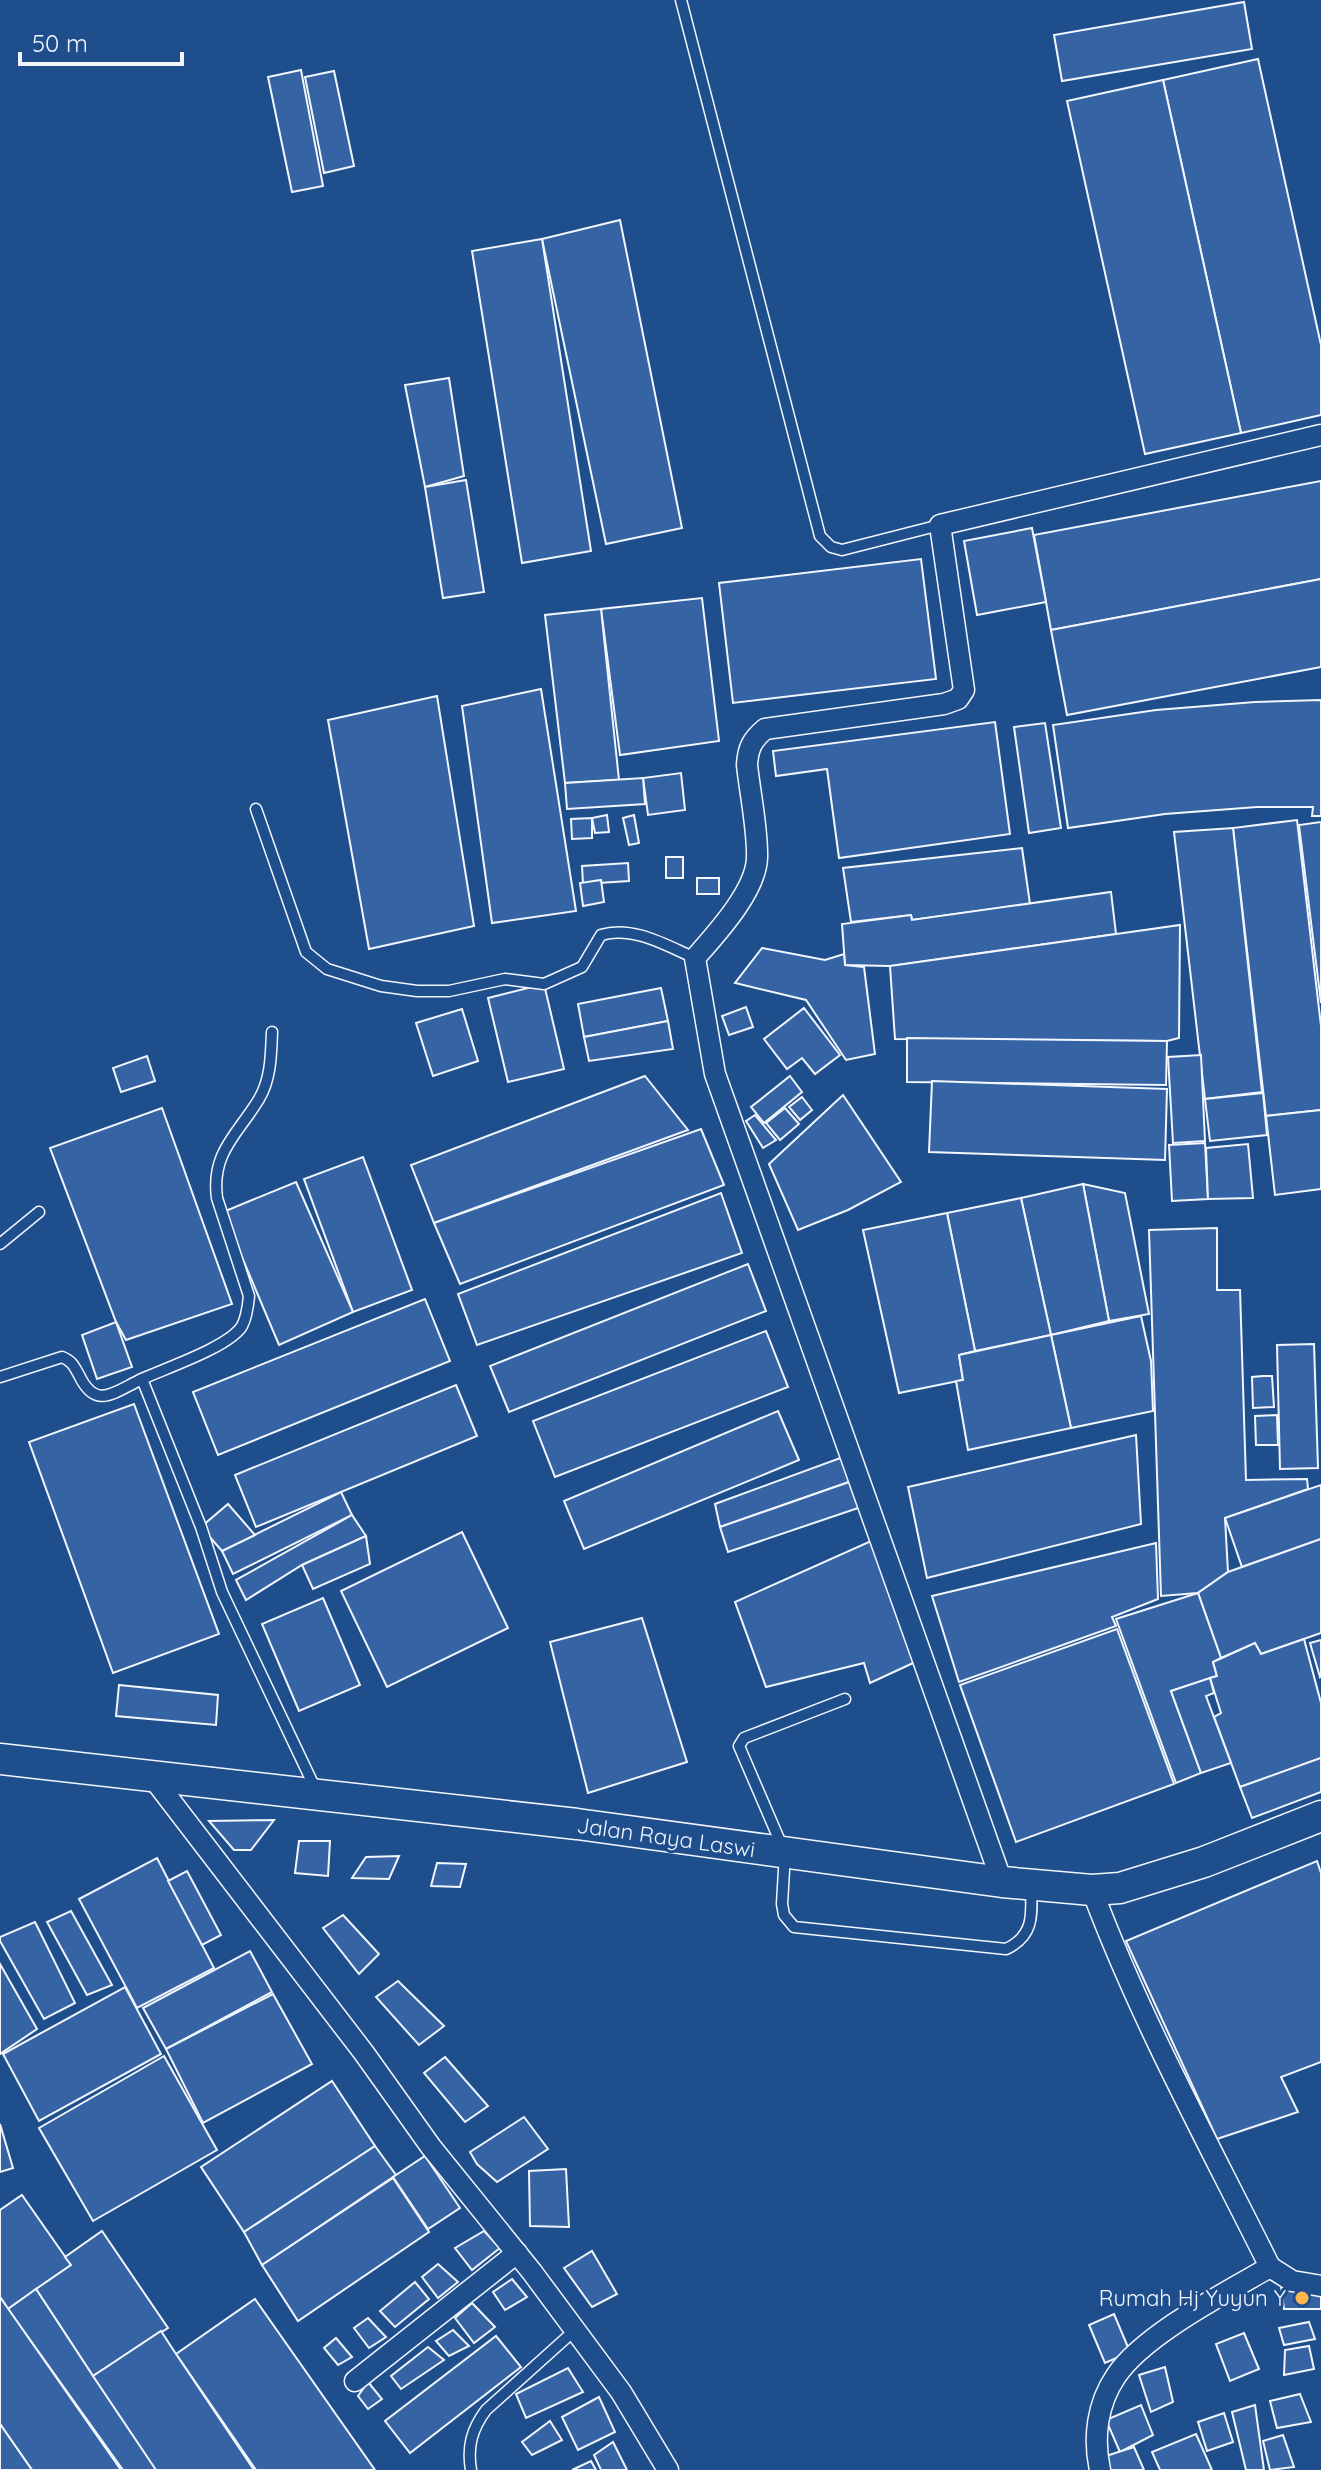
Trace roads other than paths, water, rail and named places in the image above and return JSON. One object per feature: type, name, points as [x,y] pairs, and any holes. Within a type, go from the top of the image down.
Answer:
[{"type":"main road","name":"Jalan Raya Laswi","points":[[0,1759],[577,1824],[1017,1884],[1092,1890],[1120,1888],[1204,1862],[1321,1816]]},
{"type":"street","points":[[1017,1884],[715,1074],[695,958],[741,900],[757,860],[747,765],[748,750],[755,738],[765,729],[944,704],[958,699],[964,690],[940,525],[1321,435]]},
{"type":"street","points":[[153,1778],[364,2053],[431,2147],[575,2330],[621,2392],[668,2470]]},
{"type":"street","points":[[1092,1890],[1117,1957],[1172,2076],[1270,2267],[1292,2281],[1321,2286]]},
{"type":"street","points":[[355,2381],[517,2253]]},
{"type":"street","points":[[1100,2470],[1095,2448],[1097,2427],[1102,2403],[1116,2375],[1140,2351],[1195,2310],[1270,2267]]},
{"type":"lane","points":[[681,0],[820,536],[831,547],[842,550],[940,525]]},
{"type":"lane","points":[[256,809],[306,952],[327,969],[381,986],[417,991],[449,991],[505,979],[544,984],[582,967],[601,935],[611,932],[643,936],[695,958]]},
{"type":"lane","points":[[0,1377],[62,1357],[73,1364],[86,1390],[92,1395],[106,1395],[229,1340],[242,1327],[249,1296],[217,1198],[215,1183],[226,1145],[260,1098],[271,1057],[272,1032]]},
{"type":"lane","points":[[0,1244],[39,1212]]},
{"type":"lane","points":[[142,1379],[201,1527],[222,1592],[319,1795]]},
{"type":"lane","points":[[845,1699],[744,1738],[739,1746],[785,1853],[782,1904],[784,1915],[794,1927],[1006,1949],[1017,1944],[1032,1923],[1017,1884]]},
{"type":"lane","points":[[471,2470],[470,2443],[480,2417],[575,2330]]},
{"type":"place","name":"Rumah Hj Yuyun Y","points":[[1302,2298]]}]
